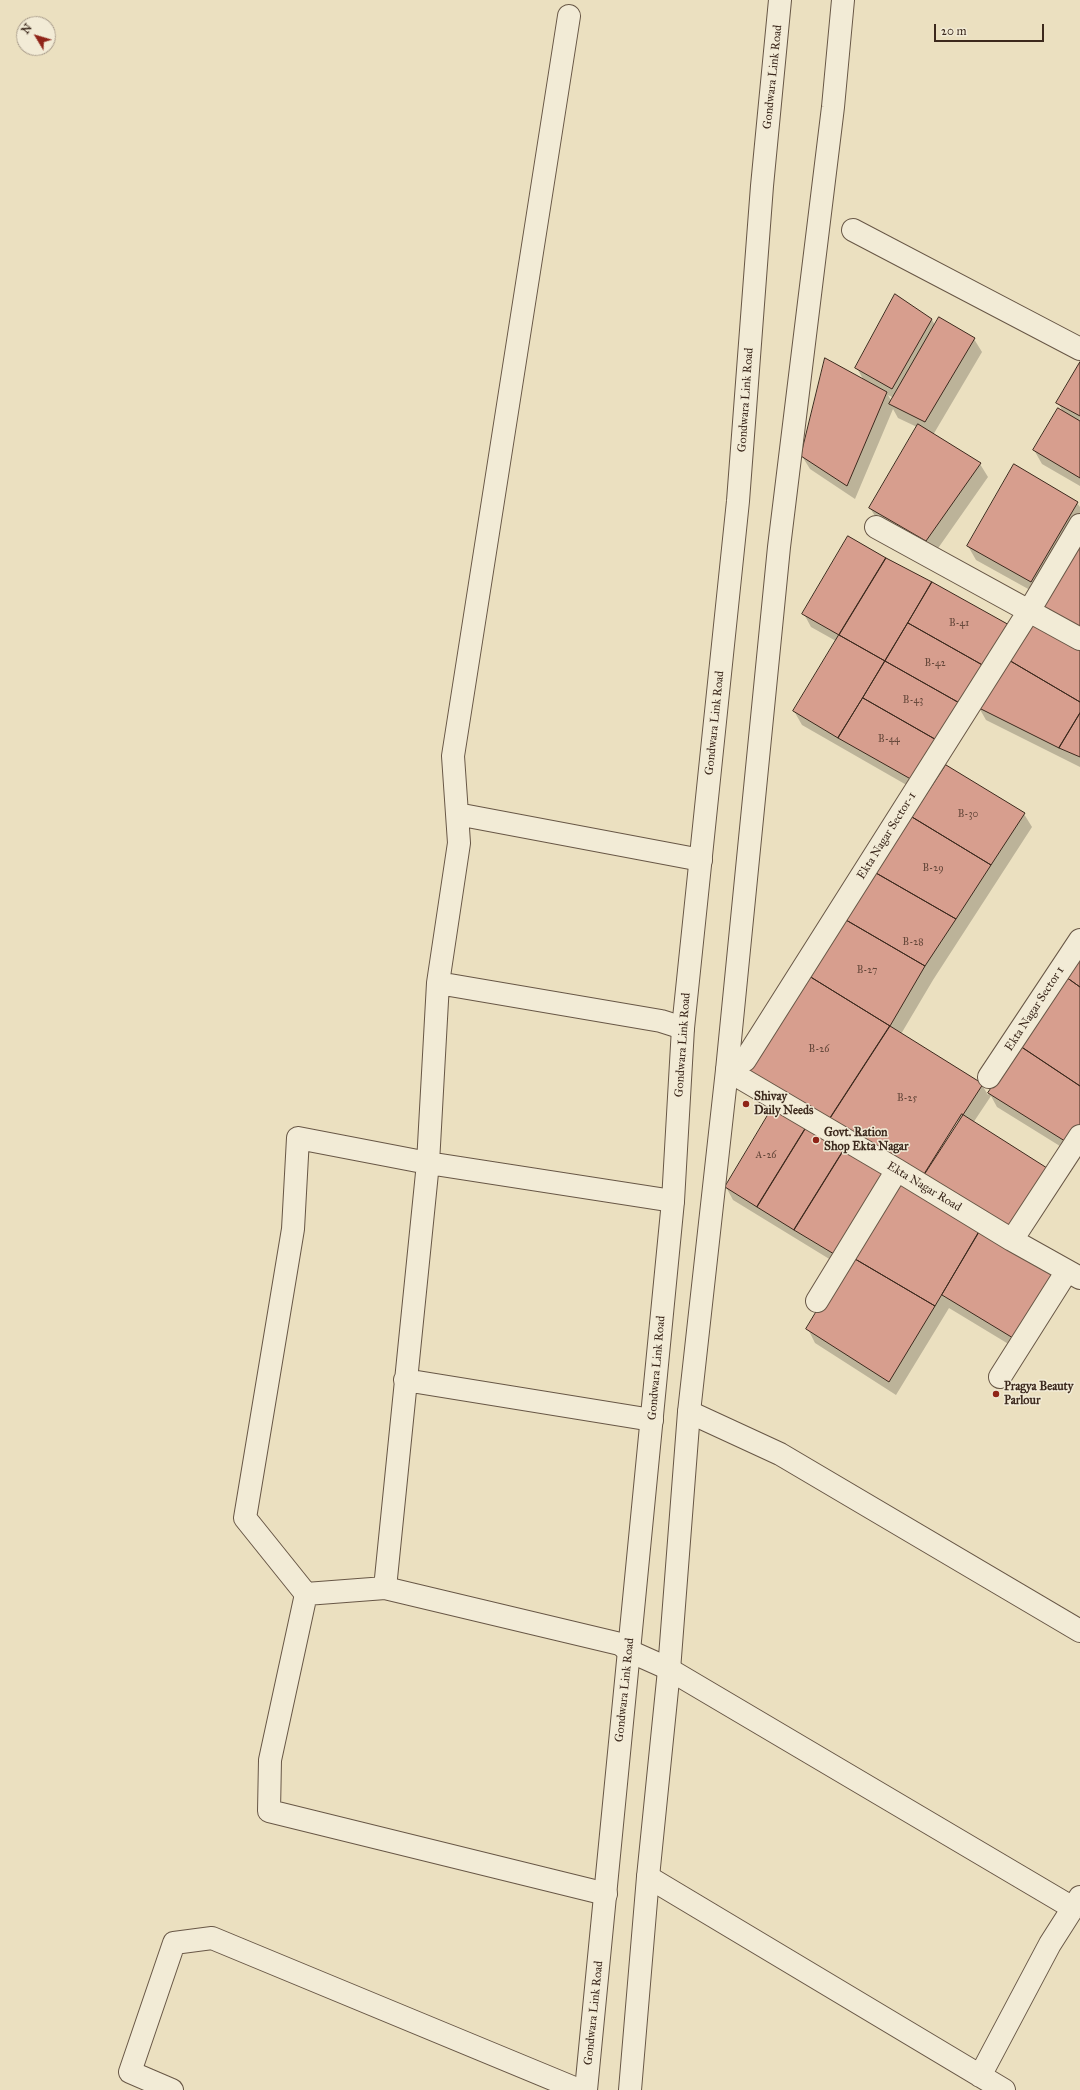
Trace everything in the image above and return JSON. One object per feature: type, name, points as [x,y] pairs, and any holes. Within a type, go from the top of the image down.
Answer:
[{"type":"street","name":"Gondwara Link Road","points":[[586,2090],[652,1420],[672,1201],[683,1028],[738,502],[762,186],[780,0]]},
{"type":"street","points":[[630,2090],[648,1877],[670,1670],[689,1412],[736,1065],[779,546],[833,107],[843,0]]},
{"type":"street","points":[[385,1588],[428,1163],[438,983],[459,843],[453,756],[569,16]]},
{"type":"street","points":[[853,230],[1080,349]]},
{"type":"street","name":"Ekta Nagar Sector-1","points":[[736,1065],[1029,611],[1080,525]]},
{"type":"street","points":[[876,527],[1080,639]]},
{"type":"street","points":[[457,814],[701,860]]},
{"type":"street","name":"Ekta Nagar Sector 1","points":[[989,1077],[1080,940]]},
{"type":"street","points":[[438,983],[661,1021],[683,1028]]},
{"type":"street","name":"Ekta Nagar Road","points":[[736,1065],[898,1170],[1012,1240],[1073,1275]]},
{"type":"street","points":[[1012,1240],[1080,1136]]},
{"type":"street","points":[[306,1594],[245,1518],[293,1229],[298,1138],[428,1163],[672,1201]]},
{"type":"street","points":[[817,1301],[898,1170]]},
{"type":"street","points":[[1000,1377],[1073,1275]]},
{"type":"street","points":[[405,1380],[652,1420]]},
{"type":"street","points":[[689,1412],[780,1454],[1080,1630]]},
{"type":"street","points":[[306,1594],[385,1588],[620,1644],[629,1651],[670,1670],[1076,1902],[1050,1944],[980,2076]]},
{"type":"street","points":[[306,1594],[270,1760],[269,1811],[606,1894]]},
{"type":"street","points":[[648,1877],[1004,2090]]},
{"type":"street","points":[[172,2090],[129,2081],[174,1943],[212,1938],[579,2090]]},
{"type":"building","points":[[895,294],[932,319],[892,389],[855,368]]},
{"type":"building","points":[[939,317],[975,338],[925,422],[889,404]]},
{"type":"building","points":[[825,358],[887,392],[847,486],[801,456]]},
{"type":"building","points":[[1080,362],[1080,416],[1056,403]]},
{"type":"building","points":[[1058,408],[1080,421],[1080,478],[1033,450]]},
{"type":"building","points":[[918,424],[981,463],[926,541],[869,508]]},
{"type":"building","points":[[1014,464],[1078,502],[1031,582],[967,546]]},
{"type":"building","points":[[848,536],[886,558],[839,635],[802,614]]},
{"type":"building","points":[[1080,538],[1080,632],[1039,608]]},
{"type":"building","points":[[886,558],[932,582],[885,661],[839,635]]},
{"type":"building","points":[[932,582],[1011,626],[986,667],[908,623]]},
{"type":"building","points":[[1035,614],[1080,643],[1080,702],[1007,659]]},
{"type":"building","points":[[908,623],[986,667],[963,705],[885,661]]},
{"type":"building","points":[[839,635],[885,661],[838,738],[793,711]]},
{"type":"building","points":[[1007,659],[1080,702],[1080,713],[1059,748],[977,707]]},
{"type":"building","points":[[885,661],[963,705],[940,742],[863,698]]},
{"type":"building","points":[[863,698],[940,742],[916,782],[838,738]]},
{"type":"building","points":[[1080,713],[1080,757],[1059,748]]},
{"type":"building","points":[[946,765],[1025,813],[991,865],[912,817]]},
{"type":"building","points":[[912,817],[991,865],[956,919],[876,873]]},
{"type":"building","points":[[876,873],[956,919],[925,966],[846,920]]},
{"type":"building","points":[[846,920],[925,966],[890,1026],[809,976]]},
{"type":"building","points":[[1080,956],[1080,987],[1066,977]]},
{"type":"building","points":[[809,976],[890,1026],[827,1123],[749,1073]]},
{"type":"building","points":[[1066,977],[1080,987],[1080,1086],[1020,1046]]},
{"type":"building","points":[[890,1026],[983,1084],[922,1178],[827,1123]]},
{"type":"building","points":[[1020,1046],[1080,1086],[1080,1125],[1068,1143],[988,1093]]},
{"type":"building","points":[[774,1105],[807,1126],[757,1207],[725,1187]]},
{"type":"building","points":[[962,1114],[1047,1168],[1008,1231],[922,1178]]},
{"type":"building","points":[[807,1126],[845,1148],[794,1230],[757,1207]]},
{"type":"building","points":[[845,1148],[889,1176],[839,1257],[794,1230]]},
{"type":"building","points":[[895,1180],[979,1232],[935,1306],[850,1256]]},
{"type":"building","points":[[979,1232],[1057,1277],[1018,1341],[942,1295]]},
{"type":"building","points":[[850,1256],[935,1306],[889,1382],[806,1329]]},
{"type":"place","name":"Shivay Daily Needs","points":[[746,1104]]},
{"type":"place","name":"Govt. Ration Shop Ekta Nagar","points":[[816,1140]]},
{"type":"place","name":"Pragya Beauty Parlour","points":[[996,1394]]}]
